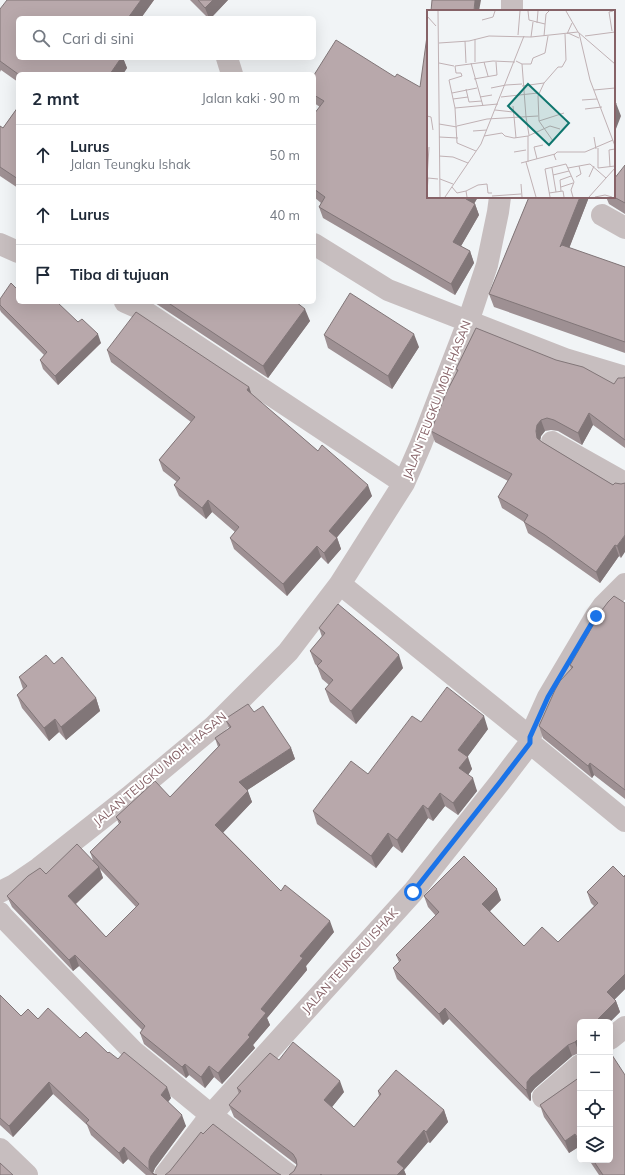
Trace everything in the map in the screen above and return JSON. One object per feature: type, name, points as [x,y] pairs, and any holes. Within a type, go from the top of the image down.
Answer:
[{"type":"street","points":[[228,60],[231,72]]},
{"type":"street","name":"JALAN TEUGKU MOH. HASAN","points":[[0,892],[14,885],[39,868],[129,797],[213,727],[288,652],[340,584],[404,484],[421,444],[468,322],[487,265],[500,198]]},
{"type":"street","points":[[602,215],[625,228]]},
{"type":"street","points":[[0,244],[16,251]]},
{"type":"street","points":[[316,245],[388,290],[565,359],[625,377]]},
{"type":"street","points":[[130,304],[141,309],[404,484]]},
{"type":"street","points":[[552,442],[625,483]]},
{"type":"street","points":[[340,584],[530,740],[625,821]]},
{"type":"street","name":"JALAN TEUNGKU ISHAK","points":[[165,1175],[211,1115],[413,892],[501,781],[530,740],[548,697],[596,616],[603,606],[625,584]]},
{"type":"street","points":[[0,913],[133,1051],[211,1115],[289,1175]]},
{"type":"street","points":[[613,1037],[625,1027]]},
{"type":"street","points":[[542,1096],[577,1067]]},
{"type":"street","points":[[0,1149],[27,1175]]},
{"type":"building","points":[[7,0],[141,0],[129,16],[16,16],[16,60],[120,60],[111,72],[16,73],[0,61],[0,9]]},
{"type":"building","points":[[198,0],[213,0],[205,8]]},
{"type":"building","points":[[432,0],[475,0],[474,10],[431,10]]},
{"type":"building","points":[[427,36],[427,198],[466,198],[475,204],[453,242],[470,251],[451,284],[319,207],[325,197],[316,190],[316,111],[324,101],[316,96],[316,72],[336,40],[395,77],[397,74],[420,87]]},
{"type":"building","points":[[16,110],[16,178],[0,167],[0,126],[3,128]]},
{"type":"building","points":[[625,165],[625,203],[615,198],[615,178]]},
{"type":"building","points":[[529,198],[580,198],[560,247],[562,245],[625,267],[625,342],[489,294]]},
{"type":"building","points":[[11,283],[16,288],[16,304],[59,304],[78,322],[82,319],[98,334],[55,376],[40,360],[47,352],[0,305],[0,299]]},
{"type":"building","points":[[350,293],[414,334],[388,376],[324,335]]},
{"type":"building","points":[[170,304],[299,304],[305,309],[263,366]]},
{"type":"building","points":[[136,312],[249,387],[247,390],[318,451],[322,445],[368,485],[329,531],[337,538],[324,553],[317,546],[283,584],[230,538],[239,527],[208,500],[202,508],[174,485],[180,478],[159,460],[195,417],[107,350]]},
{"type":"building","points":[[476,328],[556,360],[583,367],[614,384],[618,378],[625,377],[625,440],[589,413],[578,433],[554,420],[547,418],[541,420],[537,425],[536,431],[537,438],[542,442],[613,485],[615,483],[625,483],[625,535],[617,546],[615,545],[596,572],[545,535],[524,522],[528,515],[498,497],[512,474],[431,431],[446,393],[458,370],[456,369]]},
{"type":"building","points":[[614,596],[625,603],[625,790],[590,763],[588,766],[539,726],[560,681],[573,667],[570,665],[602,610]]},
{"type":"building","points":[[338,604],[399,655],[351,711],[325,689],[333,680],[317,666],[322,661],[310,651],[325,633],[319,628]]},
{"type":"building","points":[[46,655],[54,664],[62,657],[96,698],[61,727],[55,719],[44,728],[17,695],[27,686],[19,677]]},
{"type":"building","points":[[447,687],[484,716],[458,750],[468,757],[459,768],[473,778],[453,803],[440,793],[428,809],[423,805],[397,840],[388,833],[371,856],[313,811],[351,761],[368,774],[412,716],[421,722]]},
{"type":"building","points":[[248,704],[254,712],[263,706],[291,748],[239,782],[248,791],[215,825],[281,891],[285,885],[330,921],[300,956],[303,958],[261,1009],[266,1013],[248,1035],[250,1037],[218,1073],[209,1066],[201,1077],[185,1064],[182,1067],[140,1033],[145,1026],[75,955],[69,960],[7,896],[28,876],[40,868],[46,874],[77,844],[99,867],[68,896],[106,937],[139,904],[90,852],[121,822],[116,817],[155,781],[170,797],[220,745],[215,738],[231,727],[225,719]]},
{"type":"building","points":[[464,856],[497,889],[482,904],[524,946],[542,927],[558,942],[598,903],[587,892],[613,866],[624,877],[625,875],[625,974],[607,992],[616,1001],[598,1019],[577,1019],[577,1040],[568,1045],[531,1077],[527,1082],[526,1090],[445,1008],[439,1014],[393,968],[401,960],[396,955],[439,912],[424,896]]},
{"type":"building","points":[[0,995],[21,1016],[28,1009],[38,1019],[48,1008],[80,1038],[86,1032],[108,1053],[109,1052],[118,1059],[124,1052],[167,1087],[161,1095],[182,1115],[151,1156],[149,1168],[152,1172],[124,1147],[119,1153],[86,1123],[89,1120],[49,1082],[9,1126],[0,1118]]},
{"type":"building","points":[[293,1042],[340,1081],[324,1100],[354,1127],[381,1094],[378,1091],[396,1070],[444,1110],[426,1132],[424,1130],[397,1162],[404,1168],[397,1175],[289,1175],[294,1171],[297,1165],[293,1154],[229,1105],[241,1091],[237,1088],[270,1053],[279,1060]]},
{"type":"building","points":[[613,1057],[625,1075],[625,1175],[603,1175],[595,1163],[613,1163]]},
{"type":"building","points":[[577,1079],[577,1137],[575,1134],[565,1141],[540,1105]]},
{"type":"building","points":[[213,1124],[281,1175],[165,1175],[170,1171],[201,1132],[203,1134]]},
{"type":"building","points":[[0,1163],[13,1175],[0,1175]]},
{"type":"route","points":[[413,892],[530,743],[530,737],[548,697],[596,616]]}]
